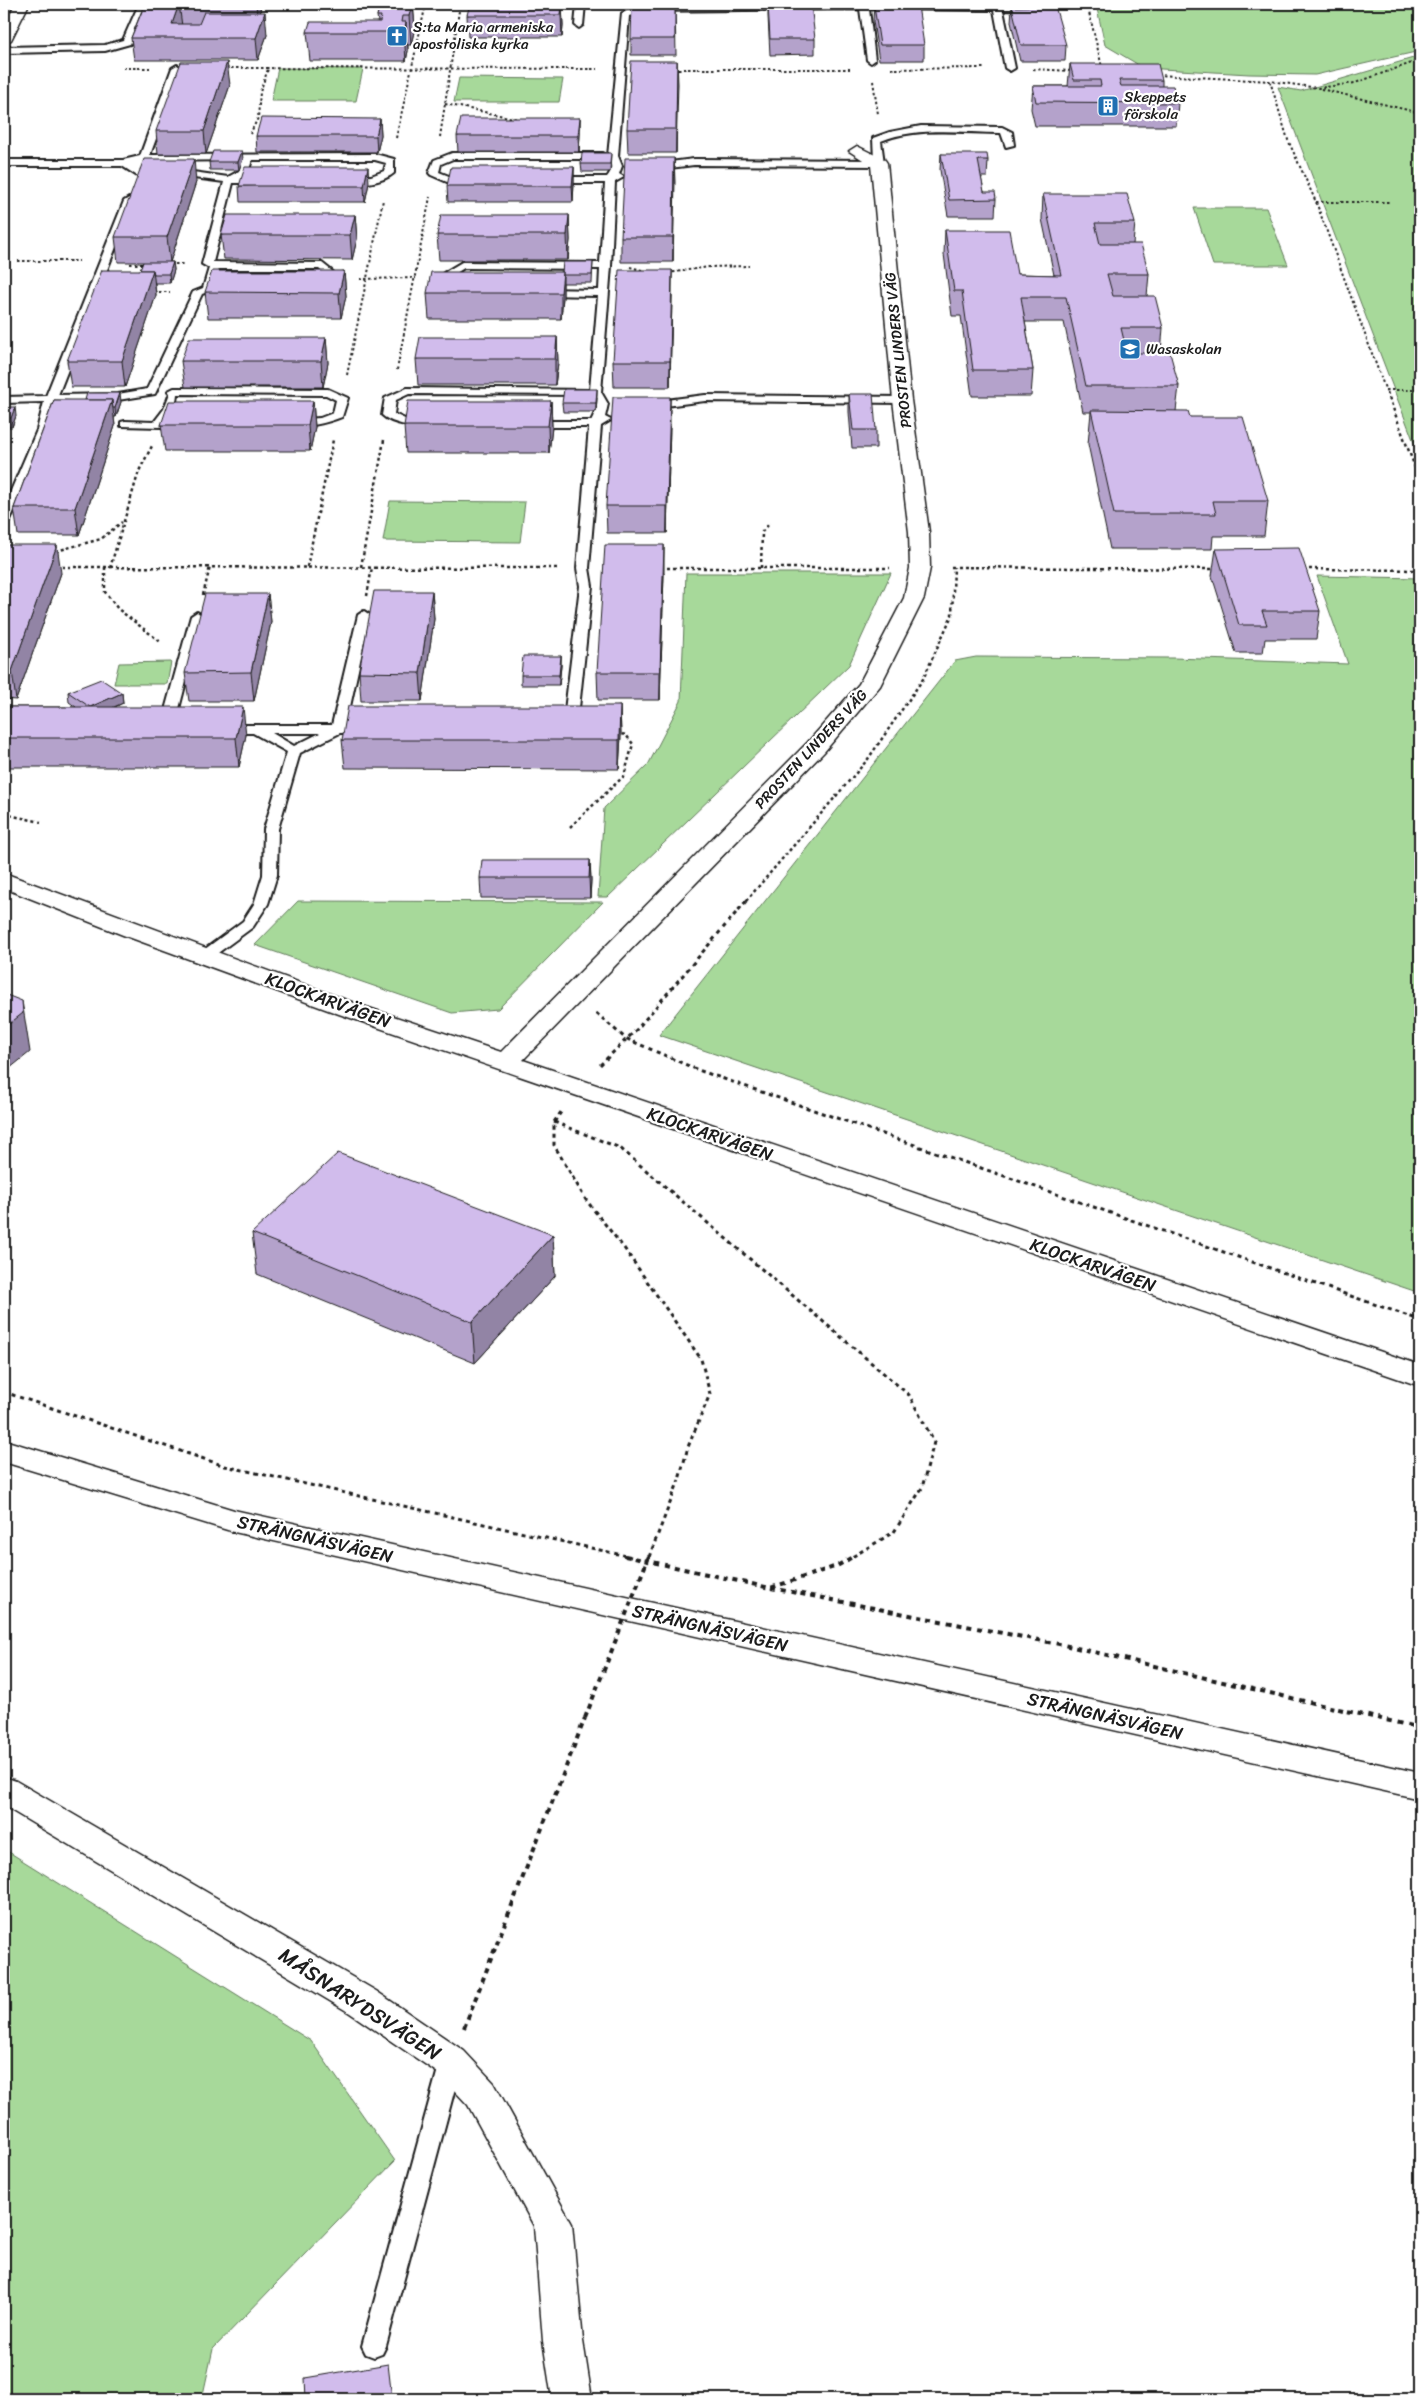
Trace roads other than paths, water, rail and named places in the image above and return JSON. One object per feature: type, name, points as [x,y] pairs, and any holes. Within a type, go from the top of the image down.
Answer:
[{"type":"street","points":[[4,40],[22,4]]},
{"type":"street","points":[[857,151],[879,163]]},
{"type":"street","name":"PROSTEN LINDERS VÄG","points":[[505,1063],[816,748],[869,686],[914,598],[920,568],[919,532],[902,400],[879,163]]},
{"type":"street","name":"KLOCKARVÄGEN","points":[[4,880],[73,909],[206,955],[348,1009],[1420,1376]]},
{"type":"street","name":"STRÄNGNÄSVÄGEN","points":[[4,1451],[234,1521],[1420,1786]]},
{"type":"street","name":"MÅSNARYDSVÄGEN","points":[[4,1790],[363,2002],[451,2062],[481,2094],[553,2224],[564,2341],[572,2399]]},
{"type":"lane","points":[[4,50],[105,48],[127,42],[143,4]]},
{"type":"lane","points":[[579,25],[581,4]]},
{"type":"lane","points":[[595,392],[606,266],[610,180],[617,172],[618,164],[613,156],[625,15],[642,8],[861,5],[1047,8],[1060,4]]},
{"type":"lane","points":[[861,5],[871,60]]},
{"type":"lane","points":[[998,8],[1010,68]]},
{"type":"lane","points":[[4,520],[43,430],[52,398],[136,183],[177,68]]},
{"type":"lane","points":[[640,168],[694,162],[879,163],[876,140],[891,132],[911,130],[1002,130],[1007,132],[1009,145]]},
{"type":"lane","points":[[476,179],[447,178],[434,173],[437,162],[452,156],[613,156],[630,164]]},
{"type":"lane","points":[[244,157],[244,173],[230,180],[207,264],[215,266],[322,266],[337,279],[317,290]]},
{"type":"lane","points":[[4,163],[123,163],[144,158],[244,157],[375,157],[392,161],[389,173],[372,179],[334,179]]},
{"type":"lane","points":[[123,163],[133,167],[136,183]]},
{"type":"lane","points":[[136,183],[186,174],[230,180],[277,180]]},
{"type":"lane","points":[[543,180],[610,180],[626,174]]},
{"type":"lane","points":[[456,291],[440,278],[462,265],[606,266]]},
{"type":"lane","points":[[151,392],[208,291],[215,266]]},
{"type":"lane","points":[[535,292],[604,293]]},
{"type":"lane","points":[[4,400],[118,396],[174,391],[328,392],[342,398],[338,415],[321,421],[282,422]]},
{"type":"lane","points":[[157,425],[169,410],[174,391]]},
{"type":"lane","points":[[441,422],[402,422],[388,415],[392,398],[408,391],[595,392],[616,400]]},
{"type":"lane","points":[[565,728],[586,586],[583,568],[595,424],[601,414],[603,405],[602,398],[595,392]]},
{"type":"lane","points":[[636,407],[705,398],[902,400]]},
{"type":"lane","points":[[518,423],[595,424],[615,416]]},
{"type":"lane","points":[[125,424],[176,424]]},
{"type":"lane","points":[[338,729],[364,615]]},
{"type":"lane","points":[[167,728],[197,616]]},
{"type":"lane","points":[[207,728],[374,729]]},
{"type":"lane","points":[[256,729],[294,751]]},
{"type":"lane","points":[[206,955],[248,924],[261,904],[270,875],[271,829],[294,751],[338,729]]},
{"type":"lane","points":[[374,2346],[451,2062]]},
{"type":"place","name":"S:ta Maria armeniska apostoliska kyrka","points":[[397,36]]},
{"type":"place","name":"Skeppets förskola","points":[[1108,106]]},
{"type":"place","name":"Wasaskolan","points":[[1130,349]]}]
